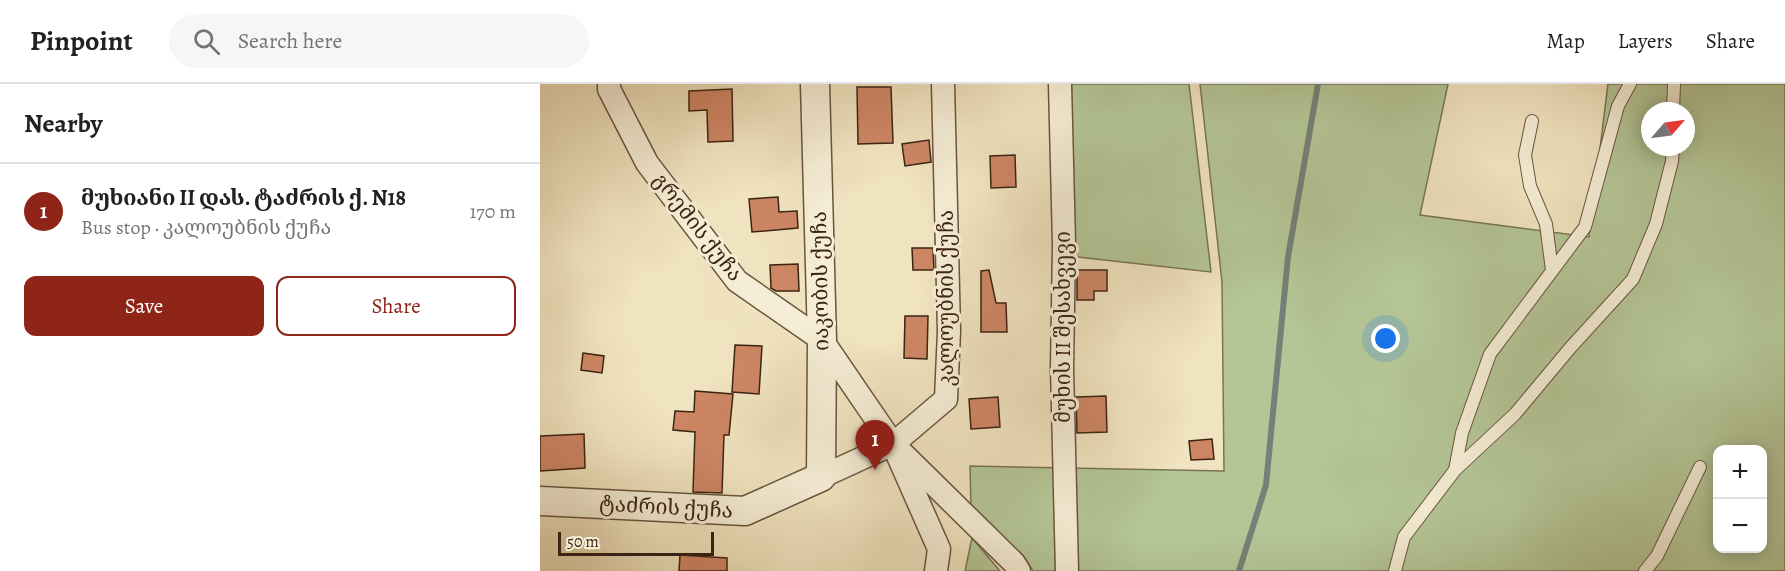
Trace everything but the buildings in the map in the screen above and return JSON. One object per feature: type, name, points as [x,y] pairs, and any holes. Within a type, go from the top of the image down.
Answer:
[{"type":"street","name":"გრემის ქუჩა","points":[[609,84],[609,89],[647,163],[737,281],[822,340]]},
{"type":"street","name":"იაკობის ქუჩა","points":[[815,84],[822,340],[821,477]]},
{"type":"street","name":"კალოუბნის ქუჩა","points":[[821,477],[893,444],[946,399],[949,331],[943,84]]},
{"type":"street","name":"მუხის II შესახვევი","points":[[1060,84],[1064,244],[1062,368],[1066,571]]},
{"type":"street","points":[[822,340],[893,444],[1014,563],[1019,571]]},
{"type":"street","points":[[893,444],[939,564]]},
{"type":"street","name":"ტაძრის ქუჩა","points":[[540,501],[745,511],[821,477]]},
{"type":"lane","points":[[1455,470],[1462,433],[1490,354],[1585,227],[1618,106],[1629,84]]},
{"type":"lane","points":[[1673,102],[1674,84]]},
{"type":"lane","points":[[1532,121],[1525,155],[1530,186],[1546,224],[1552,270]]},
{"type":"lane","points":[[1395,571],[1404,537],[1455,470],[1515,414],[1570,347],[1634,279],[1656,224],[1672,156]]},
{"type":"lane","points":[[1645,571],[1657,556],[1700,467]]},
{"type":"green space","points":[[1065,84],[1189,84],[1211,272],[1069,256]]},
{"type":"green space","points":[[1200,84],[1448,84],[1420,215],[1589,237],[1608,84],[1785,84],[1785,571],[1033,571],[1025,558],[971,508],[970,466],[1224,471],[1222,282]]},
{"type":"green space","points":[[972,538],[1000,571],[965,571]]},
{"type":"waterway","points":[[1239,571],[1266,485],[1288,257],[1318,84]]},
{"type":"place","name":"მუხიანი II დას. ტაძრის ქ. N18","points":[[875,470]]}]
